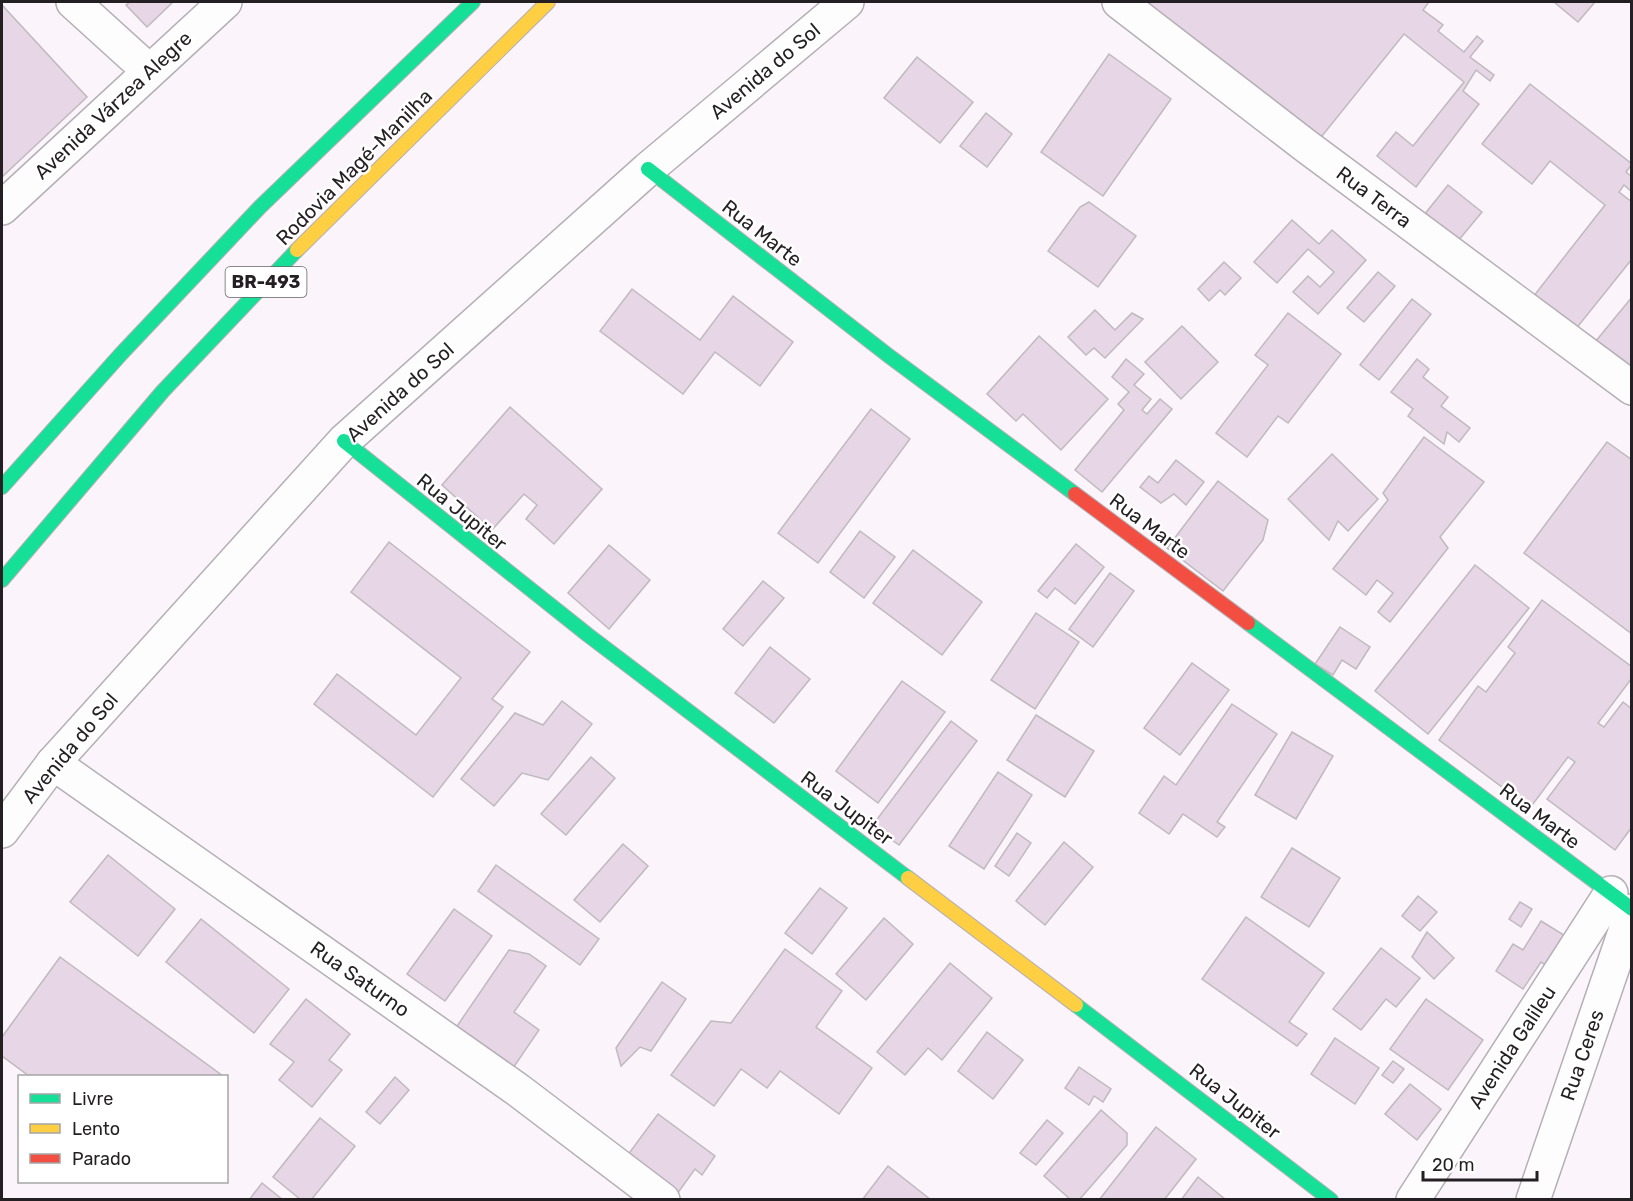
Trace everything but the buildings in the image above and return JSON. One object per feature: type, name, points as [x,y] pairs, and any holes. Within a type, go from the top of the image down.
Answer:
[{"type":"main road","name":"Rodovia Magé-Manilha","points":[[2,488],[121,354],[260,207],[473,2]]},
{"type":"main road","name":"Rodovia Magé-Manilha","points":[[2,580],[163,391],[269,279],[548,2]]},
{"type":"main road","name":"Rua Marte","points":[[648,169],[889,356],[1625,904]]},
{"type":"main road","name":"Rua Jupiter","points":[[344,441],[614,658],[1182,1084],[1330,1200]]},
{"type":"street","points":[[73,2],[148,70]]},
{"type":"street","name":"Avenida Várzea Alegre","points":[[2,208],[148,70],[225,2]]},
{"type":"street","name":"Avenida do Sol","points":[[2,831],[53,763],[344,441],[648,169],[847,2]]},
{"type":"street","name":"Rua Terra","points":[[1119,2],[1306,146],[1632,388]]},
{"type":"street","name":"Rua Saturno","points":[[53,763],[518,1090],[663,1200]]},
{"type":"street","name":"Avenida Galileu","points":[[1413,1200],[1625,904]]},
{"type":"street","name":"Rua Ceres","points":[[1533,1200],[1625,904]]},
{"type":"traffic: fast","points":[[2,487],[121,354],[260,207],[473,2]]},
{"type":"traffic: fast","points":[[648,169],[889,356],[1075,494]]},
{"type":"traffic: fast","points":[[2,580],[163,391],[297,250]]},
{"type":"traffic: fast","points":[[344,441],[588,635],[908,878]]},
{"type":"traffic: fast","points":[[1248,623],[1632,909]]},
{"type":"traffic: fast","points":[[1076,1005],[1331,1200]]},
{"type":"traffic: slow","points":[[297,250],[548,2]]},
{"type":"traffic: slow","points":[[908,878],[1076,1005]]},
{"type":"traffic: jam","points":[[1075,494],[1248,623]]}]
